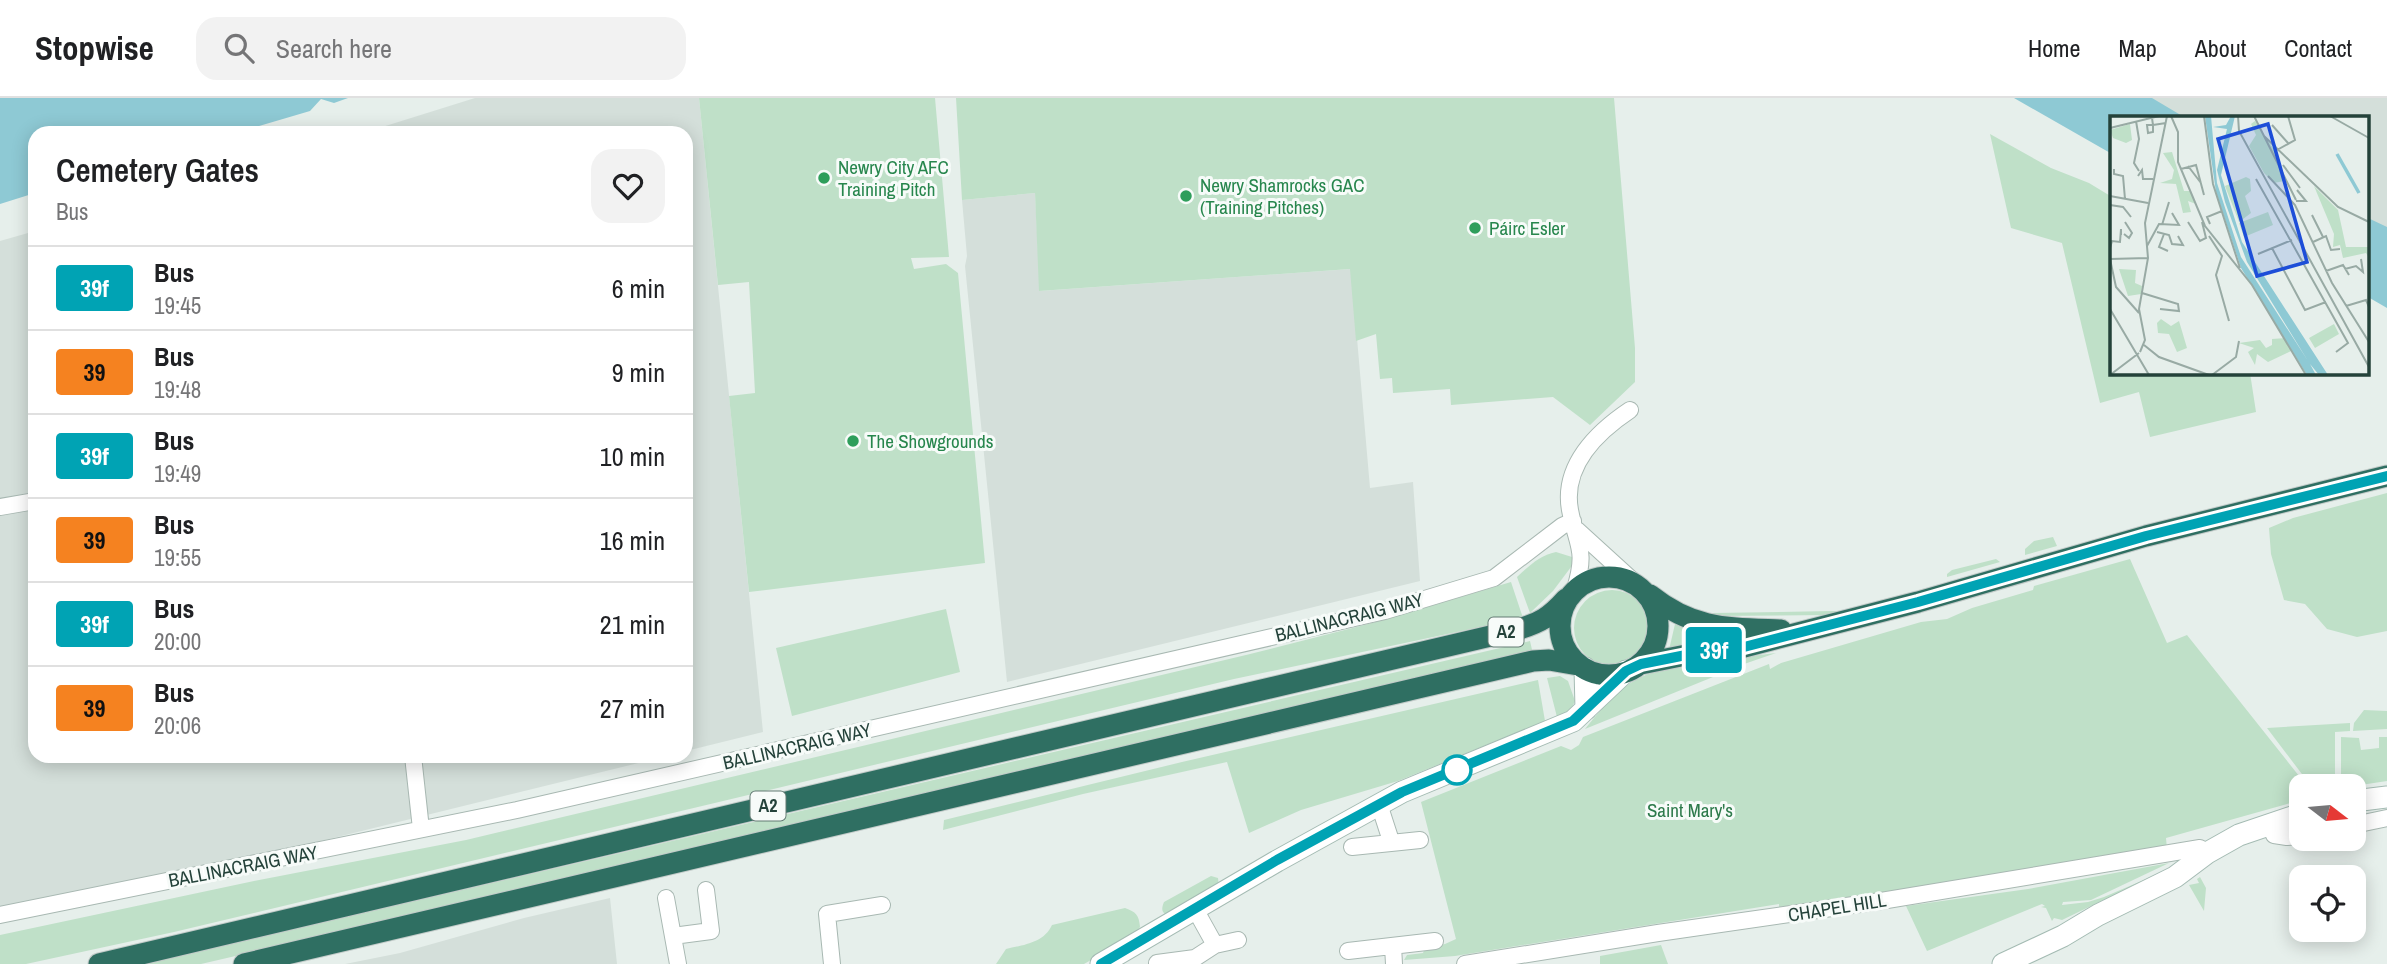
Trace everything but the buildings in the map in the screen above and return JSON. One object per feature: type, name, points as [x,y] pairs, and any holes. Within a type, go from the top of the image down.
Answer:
[{"type":"highway","name":"A2","points":[[244,964],[1523,663],[1549,660],[1611,674],[1686,655],[1744,647],[1888,610],[2146,536],[2387,476]]},
{"type":"highway","name":"A2","points":[[99,964],[1516,630],[1538,624],[1588,581],[1601,578],[1639,586],[1665,607],[1686,619],[1712,626],[1801,631]]},
{"type":"highway","points":[[1634,668],[1651,655],[1660,629],[1659,616],[1639,586]]},
{"type":"highway","points":[[1571,594],[1561,611],[1559,636],[1569,656],[1582,667]]},
{"type":"street","points":[[1571,594],[1582,557],[1570,491],[1574,471],[1594,437],[1630,410]]},
{"type":"street","points":[[0,507],[28,502]]},
{"type":"street","points":[[1574,524],[1639,586]]},
{"type":"street","name":"BALLINACRAIG WAY","points":[[0,915],[517,810],[1385,611],[1494,578],[1562,526],[1574,524]]},
{"type":"street","points":[[1582,667],[1586,709]]},
{"type":"street","points":[[1101,964],[1402,792],[1540,737],[1573,721],[1634,668]]},
{"type":"street","points":[[414,763],[421,829]]},
{"type":"street","points":[[2366,800],[2387,797]]},
{"type":"street","points":[[1379,804],[1391,841]]},
{"type":"street","points":[[2003,964],[2175,877],[2207,853],[2239,835],[2289,818]]},
{"type":"street","points":[[2366,822],[2387,818]]},
{"type":"street","points":[[2269,824],[2274,835],[2289,837]]},
{"type":"street","points":[[1352,847],[1420,840]]},
{"type":"street","name":"CHAPEL HILL","points":[[1465,964],[2052,874],[2200,848],[2207,853]]},
{"type":"street","points":[[673,936],[711,931],[706,890]]},
{"type":"street","points":[[666,898],[678,964]]},
{"type":"street","points":[[832,964],[827,914],[882,905]]},
{"type":"street","points":[[1195,909],[1215,945]]},
{"type":"street","points":[[1157,963],[1195,958],[1215,945],[1238,940]]},
{"type":"street","points":[[1348,951],[1436,941]]},
{"type":"street","points":[[1393,946],[1394,964]]},
{"type":"shaded area","points":[[475,98],[699,98],[763,732],[693,749],[693,126],[385,126]]},
{"type":"shaded area","points":[[2127,98],[2387,98],[2387,238],[2370,229],[2370,116],[2158,116]]},
{"type":"shaded area","points":[[1035,193],[1040,291],[1351,269],[1370,488],[1413,482],[1420,581],[1007,682],[965,266],[967,256],[962,200]]},
{"type":"shaded area","points":[[28,233],[28,763],[639,763],[0,920],[0,241]]},
{"type":"shaded area","points":[[610,898],[617,964],[345,964],[400,953],[524,918]]},
{"type":"green space","name":"The Showgrounds","points":[[699,98],[935,98],[949,257],[911,258],[914,269],[946,264],[958,273],[985,563],[749,592],[729,396],[755,393],[749,282],[718,285]]},
{"type":"green space","points":[[956,98],[1614,98],[1635,348],[1635,382],[1590,425],[1553,397],[1451,405],[1450,389],[1393,393],[1392,378],[1380,379],[1376,334],[1356,341],[1350,269],[1039,291],[1035,193],[962,200]]},
{"type":"green space","points":[[1990,134],[2051,168],[2089,183],[2110,196],[2110,374],[2250,374],[2256,412],[2150,437],[2139,392],[2100,403],[2062,243],[2011,228]]},
{"type":"green space","points":[[2387,493],[2387,631],[2357,637],[2327,629],[2305,604],[2284,600],[2271,554],[2269,528],[2293,518]]},
{"type":"green space","points":[[2053,537],[2057,546],[2025,555],[2025,549],[2034,541]]},
{"type":"green space","points":[[1556,552],[1572,557],[1574,563],[1553,591],[1530,613],[1517,577],[1540,558]]},
{"type":"green space","points":[[1996,559],[2000,562],[1947,577],[1952,570]]},
{"type":"green space","name":"Saint Mary's","points":[[2130,559],[2167,643],[2187,635],[2297,774],[2289,774],[2289,803],[2166,838],[2167,849],[1831,900],[1779,907],[1779,904],[1455,956],[1404,960],[1407,955],[1423,953],[1425,948],[1456,939],[1421,802],[1561,746],[1571,750],[1579,745],[1583,737],[1769,664],[1770,669],[1781,663],[1921,622],[1947,619],[1972,608],[2033,590],[2034,586]]},
{"type":"green space","points":[[1511,582],[1523,618],[1234,679],[174,932],[26,964],[0,964],[0,935],[254,881],[466,840],[1246,655],[1372,623]]},
{"type":"green space","points":[[1605,590],[1619,590],[1633,596],[1644,607],[1650,628],[1647,643],[1639,655],[1619,666],[1605,666],[1591,660],[1580,649],[1574,635],[1574,621],[1580,607],[1591,596]]},
{"type":"green space","points":[[946,609],[960,672],[792,716],[776,648]]},
{"type":"green space","points":[[1844,612],[1829,615],[1713,616],[1712,613]]},
{"type":"green space","points":[[1675,624],[1710,636],[1711,643],[1669,650]]},
{"type":"green space","points":[[1530,641],[1533,654],[201,964],[144,964]]},
{"type":"green space","points":[[1776,653],[1721,672],[1719,660]]},
{"type":"green space","points":[[1699,662],[1714,662],[1716,673],[1713,677],[1585,729],[1622,689],[1641,677]]},
{"type":"green space","points":[[1560,676],[1568,681],[1575,701],[1569,714],[1557,717],[1547,678]]},
{"type":"green space","points":[[1538,680],[1545,721],[1398,781],[1301,810],[1249,833],[1227,762],[1083,794],[943,830],[944,820]]},
{"type":"green space","points":[[2364,710],[2387,711],[2387,729],[2353,731],[2354,723]]},
{"type":"green space","points":[[2350,723],[2350,731],[2335,732],[2335,774],[2302,774],[2267,728]]},
{"type":"green space","points":[[2341,737],[2359,738],[2361,750],[2379,748],[2379,737],[2387,737],[2387,781],[2366,784],[2366,774],[2341,774]]},
{"type":"green space","points":[[2169,863],[2091,900],[2063,902],[2062,905],[2088,902],[2153,876],[2062,920],[2054,918],[2052,921],[2046,908],[2041,907],[2045,906],[2042,904],[1927,951],[1906,906],[2028,889]]},
{"type":"green space","points":[[1211,876],[1218,878],[1219,887],[1164,913],[1164,902]]},
{"type":"green space","points":[[2200,877],[2206,888],[2204,911],[2189,885],[2199,883],[2197,879]]},
{"type":"green space","points":[[1125,908],[1136,915],[1140,927],[1133,936],[1084,964],[996,964],[1006,949],[1044,936],[1052,925]]},
{"type":"green space","points":[[1661,945],[1668,964],[1600,964],[1600,956]]},
{"type":"water","points":[[0,98],[348,98],[334,103],[321,99],[310,111],[259,126],[28,126],[28,195],[0,204]]},
{"type":"water","points":[[2014,98],[2152,98],[2182,116],[2110,116],[2110,153]]},
{"type":"water","points":[[2370,219],[2387,227],[2387,308],[2370,298]]},
{"type":"bus line","name":"39f","points":[[1101,964],[1277,860],[1402,792],[1540,737],[1573,721],[1626,671],[1641,664],[1744,647],[1918,602],[2146,536],[2387,476]]},
{"type":"place","name":"Newry City AFC Training Pitch","points":[[824,178]]},
{"type":"place","name":"Newry Shamrocks GAC (Training Pitches)","points":[[1186,196]]},
{"type":"place","name":"Páirc Esler","points":[[1475,228]]},
{"type":"place","name":"The Showgrounds","points":[[853,441]]}]
